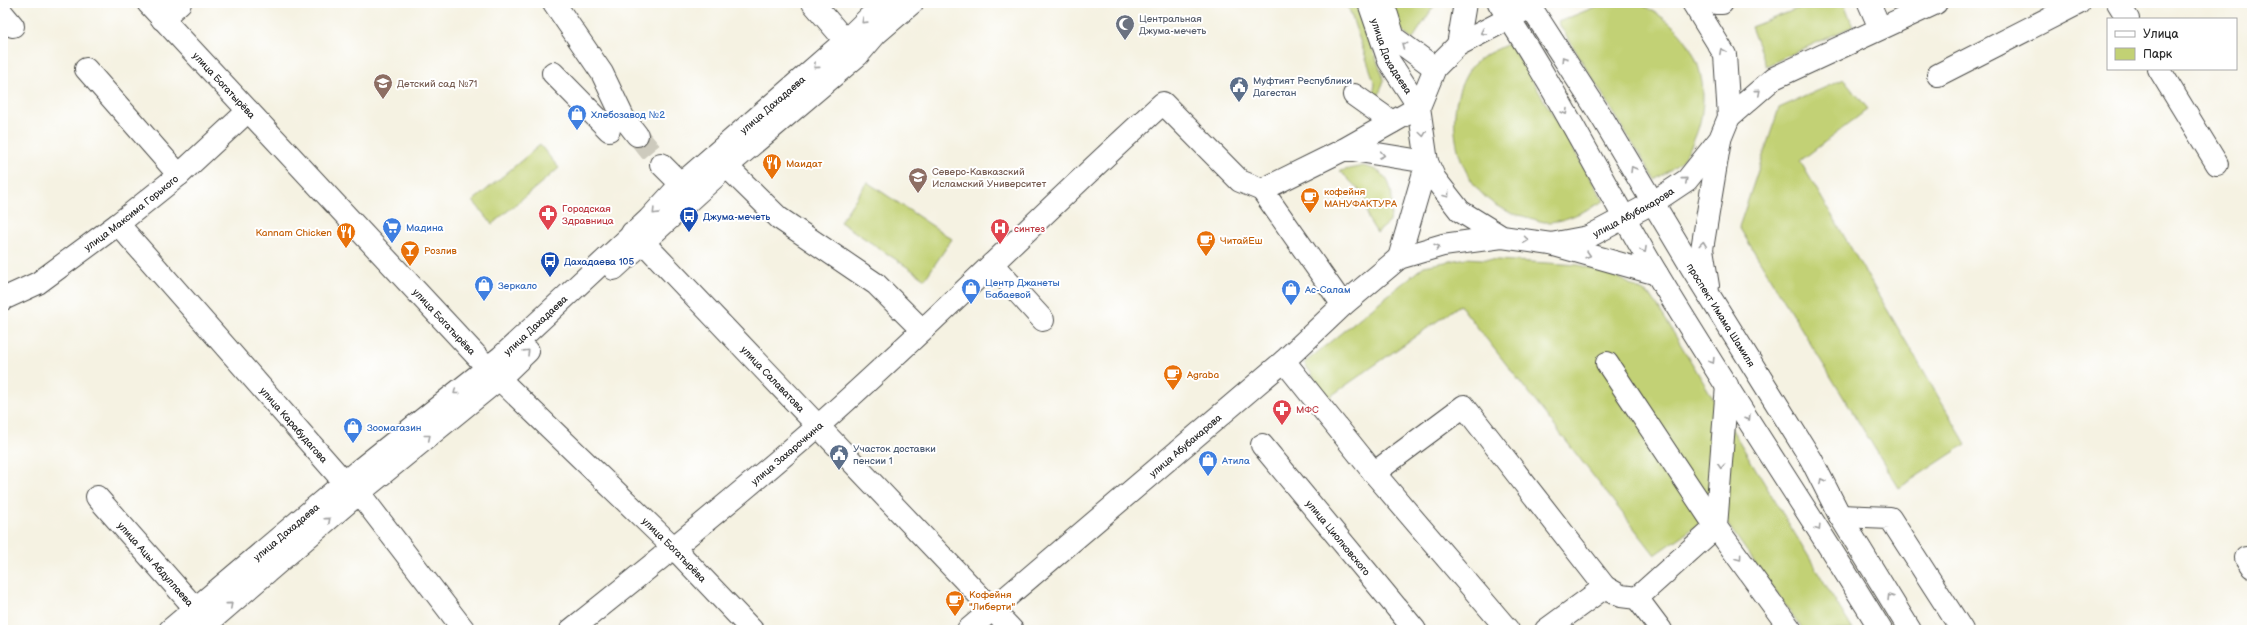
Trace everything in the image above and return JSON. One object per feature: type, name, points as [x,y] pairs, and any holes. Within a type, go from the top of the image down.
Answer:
[{"type":"street","points":[[155,11],[180,3]]},
{"type":"street","points":[[554,3],[602,72],[623,117],[637,135]]},
{"type":"street","points":[[814,3],[852,48]]},
{"type":"street","name":"улица Дахадаева","points":[[852,48],[884,3]]},
{"type":"street","name":"улица Дахадаева","points":[[170,630],[204,623],[352,488],[576,304],[638,238],[720,161],[852,48],[876,34],[912,3]]},
{"type":"street","name":"улица Дахадаева","points":[[1369,3],[1389,61],[1419,107]]},
{"type":"street","name":"улица Дахадаева","points":[[1382,3],[1394,38],[1435,68]]},
{"type":"street","points":[[1458,45],[1465,3]]},
{"type":"street","name":"улица Абубакарова","points":[[968,630],[1284,361],[1343,305],[1399,258],[1443,245],[1502,237],[1551,244],[1588,237],[1624,216],[1654,202],[1687,180],[1720,139],[1729,117],[1725,55],[1693,3]]},
{"type":"street","points":[[1716,3],[1722,3]]},
{"type":"street","points":[[1869,3],[1880,28]]},
{"type":"street","name":"улица Абубакарова","points":[[1729,117],[1774,78],[1936,3]]},
{"type":"street","points":[[1938,75],[2078,3]]},
{"type":"street","points":[[2118,3],[2127,18]]},
{"type":"street","points":[[1343,305],[1262,190],[1343,150],[1419,107],[1435,68],[1458,45],[1504,11],[1533,4]]},
{"type":"street","name":"проспект Имама Шамиля","points":[[1533,4],[1654,202],[1709,297],[1811,459],[1840,516],[1910,630]]},
{"type":"street","name":"улица Богатырёва","points":[[155,11],[493,373],[674,548],[752,630]]},
{"type":"street","points":[[1504,11],[1657,274],[1822,532],[1881,630]]},
{"type":"street","points":[[86,69],[179,175]]},
{"type":"street","points":[[2160,70],[2217,164]]},
{"type":"street","points":[[553,73],[609,130]]},
{"type":"street","points":[[1354,95],[1392,122]]},
{"type":"street","name":"улица Захарочкина","points":[[571,630],[674,548],[817,427],[992,264],[1090,169],[1163,103],[1240,181],[1262,190]]},
{"type":"street","name":"улица Абубакарова","points":[[1419,107],[1427,162],[1435,179],[1460,212],[1502,237]]},
{"type":"street","name":"улица Максима Горького","points":[[3,299],[38,283],[118,224],[179,175],[248,111]]},
{"type":"street","points":[[1709,297],[1702,249],[1720,139]]},
{"type":"street","points":[[1343,150],[1352,150],[1427,162]]},
{"type":"street","points":[[720,161],[779,218],[876,284],[922,330]]},
{"type":"street","name":"улица Дахадаева","points":[[638,238],[649,219],[681,184],[720,161]]},
{"type":"street","name":"улица Абубакарова","points":[[1399,258],[1427,162]]},
{"type":"street","points":[[661,164],[681,184]]},
{"type":"street","name":"улица Карабудагова","points":[[118,224],[352,488],[464,630]]},
{"type":"street","name":"улица Салаватова","points":[[638,238],[1012,630]]},
{"type":"street","points":[[1551,244],[1657,274]]},
{"type":"street","points":[[992,264],[1043,320]]},
{"type":"street","points":[[1284,361],[1374,473],[1508,630]]},
{"type":"street","points":[[1607,363],[1716,527],[1791,630]]},
{"type":"street","points":[[1637,598],[1716,527],[1727,385]]},
{"type":"street","points":[[1374,473],[1464,406],[1605,587],[1621,596],[1637,598],[1661,630]]},
{"type":"street","name":"улица Циолковского","points":[[1262,446],[1415,630]]},
{"type":"street","name":"улица Ацы Абдуллаева","points":[[97,497],[204,623]]},
{"type":"street","points":[[1840,516],[1890,518],[1962,630]]},
{"type":"street","points":[[1546,630],[1605,587]]},
{"type":"green space","points":[[1347,3],[1356,3],[1384,80],[1377,101],[1372,100],[1375,84]]},
{"type":"green space","points":[[1390,3],[1436,3],[1412,40],[1399,28]]},
{"type":"green space","points":[[1605,3],[1637,4],[1651,10],[1674,27],[1687,43],[1697,61],[1702,81],[1703,102],[1700,122],[1693,142],[1679,163],[1655,180],[1558,22]]},
{"type":"green space","points":[[1812,3],[1844,3],[1853,26],[1766,66],[1751,27]]},
{"type":"green space","points":[[1510,43],[1604,201],[1583,212],[1551,222],[1542,222],[1511,213],[1491,202],[1476,187],[1465,169],[1458,150],[1455,128],[1456,107],[1461,87],[1473,64],[1488,54]]},
{"type":"green space","points":[[1844,79],[1868,109],[1800,161],[1966,444],[1899,488],[1739,227],[1779,108]]},
{"type":"green space","points":[[540,145],[559,168],[492,224],[473,201]]},
{"type":"green space","points":[[1363,166],[1374,169],[1381,174],[1387,180],[1392,194],[1390,222],[1377,233],[1368,219],[1365,196],[1340,171]]},
{"type":"green space","points":[[867,182],[952,239],[925,279],[840,222]]},
{"type":"green space","points":[[1466,258],[1579,265],[1616,276],[1652,297],[1853,630],[1803,630],[1718,511],[1655,555],[1460,305],[1328,398],[1304,363],[1424,266]]},
{"type":"tunnel","points":[[637,135],[661,164]]},
{"type":"place","name":"Центральная Джума-мечеть","points":[[1125,41]]},
{"type":"place","name":"Детский сад №71","points":[[383,100]]},
{"type":"place","name":"Муфтият Республики Дагестан","points":[[1239,103]]},
{"type":"place","name":"Хлебозавод №2","points":[[577,131]]},
{"type":"place","name":"Маидат","points":[[772,180]]},
{"type":"place","name":"Северо-Кавказский Исламский Университет","points":[[918,194]]},
{"type":"place","name":"кофейня МАНУФАКТУРА","points":[[1310,214]]},
{"type":"place","name":"Городская Здравница","points":[[548,231]]},
{"type":"place","name":"Джума-мечеть","points":[[689,233]]},
{"type":"place","name":"Мадина","points":[[392,244]]},
{"type":"place","name":"синтез","points":[[1000,245]]},
{"type":"place","name":"Kannam Chicken","points":[[346,249]]},
{"type":"place","name":"ЧитайЕш","points":[[1206,257]]},
{"type":"place","name":"Розлив","points":[[410,267]]},
{"type":"place","name":"Дахадаева 105","points":[[550,278]]},
{"type":"place","name":"Зеркало","points":[[484,302]]},
{"type":"place","name":"Центр Джанеты Бабаевой","points":[[971,305]]},
{"type":"place","name":"Ас-Салам","points":[[1291,306]]},
{"type":"place","name":"Agraba","points":[[1173,391]]},
{"type":"place","name":"МФС","points":[[1282,426]]},
{"type":"place","name":"Зоомагазин","points":[[353,444]]},
{"type":"place","name":"Участок доставки пенсии 1","points":[[839,471]]},
{"type":"place","name":"Атила","points":[[1208,477]]},
{"type":"place","name":"Кофейня \"Либерти\"","points":[[955,617]]}]
